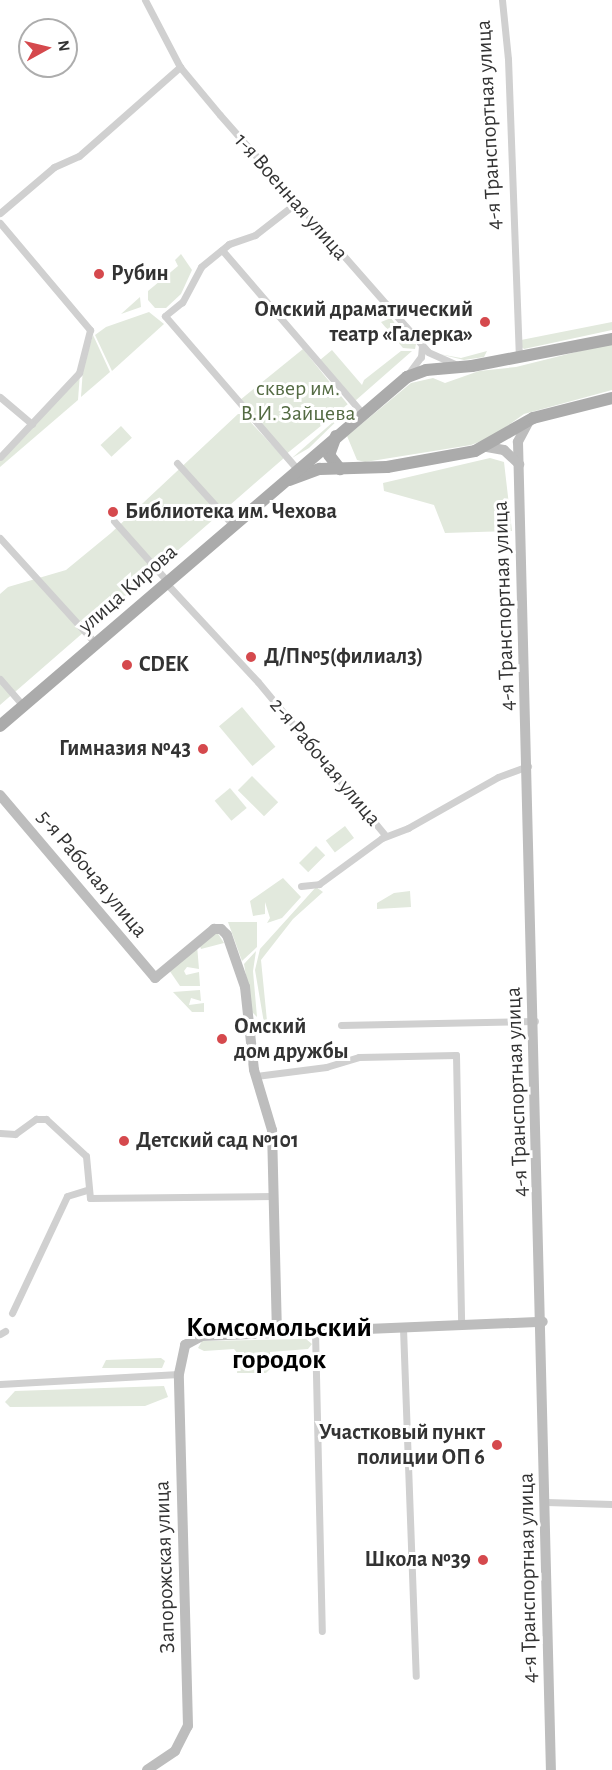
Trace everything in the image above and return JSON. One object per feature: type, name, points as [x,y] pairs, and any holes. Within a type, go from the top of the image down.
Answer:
[{"type":"main road","points":[[406,377],[612,339]]},
{"type":"main road","name":"улица Кирова","points":[[0,726],[283,483],[296,468],[406,377]]},
{"type":"main road","name":"улица Кирова","points":[[283,483],[311,471],[435,461],[487,447],[532,418],[612,398]]},
{"type":"main road","name":"4-я Транспортная улица","points":[[532,418],[520,434],[519,465],[543,1322],[551,1770]]},
{"type":"main road","points":[[337,433],[329,454],[340,469]]},
{"type":"main road","points":[[487,447],[504,450],[519,465]]},
{"type":"main road","name":"5-я Рабочая улица","points":[[0,795],[155,978],[214,930],[221,929],[227,935],[239,966],[256,1076]]},
{"type":"main road","points":[[256,1076],[272,1130],[278,1333],[543,1322]]},
{"type":"main road","name":"Запорожская улица","points":[[147,1770],[175,1751],[188,1726],[179,1374],[186,1345],[202,1336],[278,1333]]},
{"type":"street","name":"1-я Военная улица","points":[[145,0],[180,67],[296,203],[422,345],[436,358],[464,366]]},
{"type":"street","name":"4-я Транспортная улица","points":[[502,0],[508,59],[519,357]]},
{"type":"street","points":[[0,213],[54,167],[79,156],[180,67]]},
{"type":"street","points":[[296,203],[255,235],[236,239],[201,267],[182,302],[165,316],[296,468]]},
{"type":"street","points":[[0,223],[90,330],[79,373],[0,457]]},
{"type":"street","points":[[222,250],[362,413]]},
{"type":"street","points":[[406,377],[421,357],[422,345]]},
{"type":"street","points":[[0,397],[32,424]]},
{"type":"street","points":[[177,464],[233,525]]},
{"type":"street","name":"2-я Рабочая улица","points":[[114,521],[167,583],[258,682],[386,836]]},
{"type":"street","points":[[0,538],[96,644]]},
{"type":"street","points":[[0,679],[24,706]]},
{"type":"street","points":[[301,886],[320,884],[386,836],[439,812],[498,777],[528,766]]},
{"type":"street","points":[[341,1025],[535,1021]]},
{"type":"street","points":[[256,1076],[327,1067],[359,1057],[456,1055],[461,1325]]},
{"type":"street","points":[[0,1133],[15,1134],[36,1119],[46,1119],[86,1156],[87,1190],[90,1198],[274,1196]]},
{"type":"street","points":[[12,1313],[67,1196],[87,1190]]},
{"type":"street","points":[[403,1328],[416,1676]]},
{"type":"street","points":[[315,1331],[322,1631]]},
{"type":"street","points":[[0,1384],[179,1374]]},
{"type":"street","points":[[546,1502],[612,1504]]},
{"type":"green space","points":[[181,254],[192,270],[181,294],[166,308],[155,308],[148,300],[148,291],[178,266],[175,260]]},
{"type":"green space","points":[[140,297],[141,307],[121,314]]},
{"type":"green space","points":[[149,312],[164,324],[112,371],[95,335],[106,327]]},
{"type":"green space","points":[[391,318],[409,343],[416,344],[415,349],[403,348],[381,322]]},
{"type":"green space","points":[[612,322],[612,330],[524,349],[520,346],[521,340]]},
{"type":"green space","points":[[93,335],[110,372],[81,397],[83,368]]},
{"type":"green space","points":[[612,343],[612,390],[524,414],[492,437],[471,445],[365,462],[357,460],[347,436],[411,383],[433,378],[445,383],[479,371],[516,367]]},
{"type":"green space","name":"сквер им. В.И. Зайцева","points":[[303,349],[348,404],[285,455],[240,400]]},
{"type":"green space","points":[[332,350],[362,385],[364,380],[401,351],[412,351],[355,401],[320,360]]},
{"type":"green space","points":[[487,351],[484,357],[464,360],[439,354],[461,358]]},
{"type":"green space","points":[[80,373],[78,400],[0,467],[0,459]]},
{"type":"green space","points":[[349,408],[309,448],[292,458]]},
{"type":"green space","points":[[238,414],[243,414],[284,458],[0,705],[0,594],[8,587],[66,570],[111,533]]},
{"type":"green space","points":[[121,426],[132,438],[111,457],[101,445]]},
{"type":"green space","points":[[490,458],[504,462],[512,531],[445,533],[434,505],[384,491],[383,483]]},
{"type":"green space","points":[[242,707],[275,747],[252,766],[219,726]]},
{"type":"green space","points":[[252,776],[278,802],[264,816],[238,790]]},
{"type":"green space","points":[[230,788],[247,808],[231,821],[215,801]]},
{"type":"green space","points":[[345,826],[354,838],[335,852],[326,840]]},
{"type":"green space","points":[[316,846],[325,855],[308,872],[299,863]]},
{"type":"green space","points":[[283,878],[301,897],[282,918],[267,923],[270,918],[265,902],[265,914],[253,916],[250,901]]},
{"type":"green space","points":[[316,887],[323,892],[293,919],[261,960],[267,1021],[264,1023],[255,970],[260,949]]},
{"type":"green space","points":[[410,891],[411,907],[377,909],[377,903],[394,893]]},
{"type":"green space","points":[[228,922],[257,922],[257,947],[242,961]]},
{"type":"green space","points":[[217,932],[224,943],[201,949],[199,944]]},
{"type":"green space","points":[[197,945],[199,969],[187,967],[184,971],[186,975],[199,972],[200,986],[180,986],[169,970]]},
{"type":"green space","points":[[256,951],[253,971],[257,1017],[252,1012],[244,964]]},
{"type":"green space","points":[[200,990],[201,1001],[191,998],[189,1005],[204,1003],[204,1012],[192,1012],[173,992]]},
{"type":"green space","points":[[306,1339],[312,1344],[308,1349],[270,1352],[270,1369],[266,1373],[237,1373],[239,1355],[234,1349],[204,1351],[198,1348],[202,1341]]},
{"type":"green space","points":[[161,1358],[165,1361],[162,1368],[102,1368],[106,1360]]},
{"type":"green space","points":[[164,1386],[168,1397],[145,1406],[10,1407],[5,1402],[15,1391]]},
{"type":"place","name":"Рубин","points":[[99,274]]},
{"type":"place","name":"Омский драматический театр «Галерка»","points":[[485,322]]},
{"type":"place","name":"Библиотека им. Чехова","points":[[113,512]]},
{"type":"place","name":"Д/П№5(филиал3)","points":[[251,657]]},
{"type":"place","name":"CDEK","points":[[127,665]]},
{"type":"place","name":"Гимназия №43","points":[[203,749]]},
{"type":"place","name":"Омский дом дружбы","points":[[222,1039]]},
{"type":"place","name":"Детский сад №101","points":[[124,1141]]},
{"type":"place","name":"Участковый пункт полиции ОП 6","points":[[497,1445]]},
{"type":"place","name":"Школа №39","points":[[483,1560]]},
{"type":"district","name":"Комсомольский городок","points":[[279,1344]]}]
